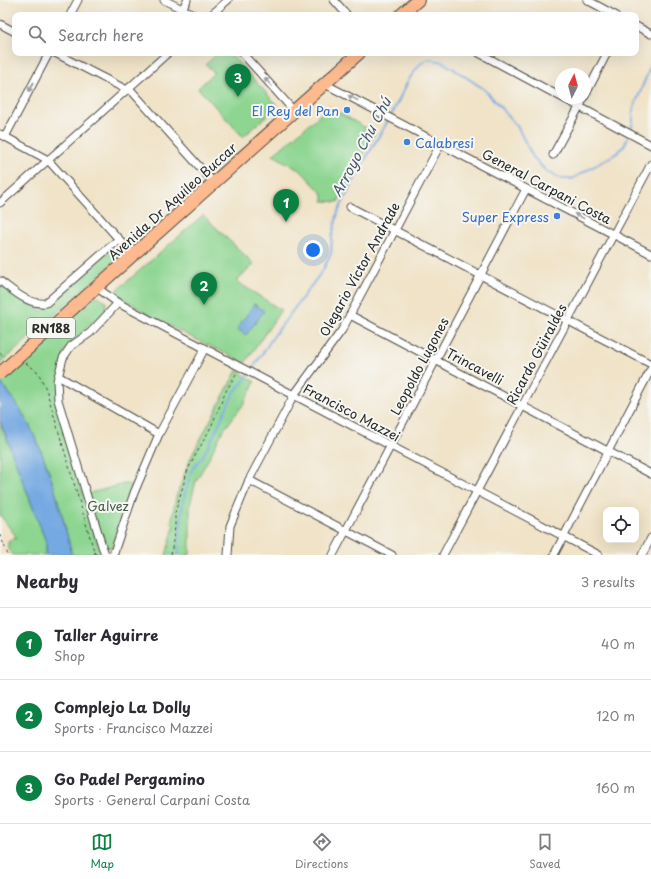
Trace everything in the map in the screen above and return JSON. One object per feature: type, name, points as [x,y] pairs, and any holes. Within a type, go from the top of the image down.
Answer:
[{"type":"highway","points":[[408,12],[418,0]]},
{"type":"highway","name":"Avenida Dr Aquileo Buccar","points":[[2,371],[356,56]]},
{"type":"street","points":[[72,12],[78,0]]},
{"type":"street","points":[[164,0],[187,12]]},
{"type":"street","points":[[182,10],[187,0]]},
{"type":"street","points":[[214,12],[228,0]]},
{"type":"street","points":[[334,0],[344,12]]},
{"type":"street","points":[[587,0],[609,12]]},
{"type":"street","points":[[0,24],[12,30]]},
{"type":"street","points":[[639,28],[651,34]]},
{"type":"street","points":[[47,56],[2,135],[48,160],[133,255]]},
{"type":"street","points":[[61,56],[128,89],[213,182]]},
{"type":"street","points":[[0,203],[165,56]]},
{"type":"street","points":[[245,56],[294,112]]},
{"type":"street","points":[[485,56],[555,93]]},
{"type":"street","points":[[591,85],[606,56]]},
{"type":"street","name":"General Carpani Costa","points":[[324,84],[441,143],[651,254]]},
{"type":"street","points":[[575,104],[651,145]]},
{"type":"street","points":[[553,155],[582,104]]},
{"type":"street","name":"Olegario Víctor Andrade","points":[[228,555],[232,520],[249,480],[294,395],[342,330],[350,316],[441,143]]},
{"type":"street","name":"Ricardo Güiraldes","points":[[443,555],[651,164]]},
{"type":"street","name":"Leopoldo Lugones","points":[[333,555],[526,189]]},
{"type":"street","points":[[350,207],[651,364]]},
{"type":"street","points":[[0,281],[25,299],[37,304],[46,303],[119,239]]},
{"type":"street","name":"Francisco Mazzei","points":[[96,287],[118,302],[599,555]]},
{"type":"street","points":[[106,555],[58,400],[56,388],[63,358],[71,346],[90,333],[118,302]]},
{"type":"street","name":"Trincavelli","points":[[350,316],[523,405],[651,474]]},
{"type":"street","points":[[114,555],[134,493],[159,434],[205,348]]},
{"type":"street","points":[[554,555],[651,369]]},
{"type":"street","points":[[58,376],[159,434]]},
{"type":"street","points":[[249,480],[392,555]]},
{"type":"street","points":[[642,555],[651,538]]},
{"type":"path","points":[[22,363],[26,363],[38,372],[46,389],[95,555],[106,555]]},
{"type":"path","points":[[171,555],[175,527],[174,513],[188,468],[211,427],[226,391],[240,367]]},
{"type":"path","points":[[0,535],[8,555]]},
{"type":"green space","points":[[215,56],[233,56],[278,106],[243,137],[198,88],[214,73],[206,64]]},
{"type":"green space","points":[[329,107],[375,133],[338,202],[323,201],[323,194],[301,171],[273,155]]},
{"type":"green space","points":[[203,215],[254,264],[236,281],[281,310],[245,363],[162,322],[130,303],[115,292]]},
{"type":"green space","points":[[117,246],[121,250],[121,255],[0,364],[0,283],[41,311],[111,249]]},
{"type":"green space","points":[[98,296],[106,301],[106,310],[75,339],[64,352],[57,405],[101,555],[72,555],[54,487],[37,442],[27,420],[0,382],[0,379],[92,298]]},
{"type":"green space","points":[[237,370],[255,382],[243,405],[222,432],[196,481],[190,505],[190,555],[166,555],[174,526],[171,523],[176,497],[190,459]]},
{"type":"green space","points":[[0,421],[46,542],[46,555],[12,555],[8,547],[8,542],[13,538],[16,539],[15,535],[0,515]]},
{"type":"green space","name":"Galvez","points":[[124,484],[133,485],[112,548],[107,548],[86,494]]},
{"type":"water","points":[[254,304],[264,311],[246,335],[237,329]]},
{"type":"water","points":[[0,382],[27,420],[37,442],[54,487],[72,555],[46,555],[46,542],[0,421]]},
{"type":"waterway","name":"Arroyo Chu Chú","points":[[178,555],[183,501],[191,471],[202,457],[210,443],[233,394],[248,376],[273,337],[323,270],[331,253],[332,237],[338,212],[359,170],[393,112],[409,79],[420,64],[429,59],[443,62],[484,89],[517,126],[533,157],[547,172],[562,179],[572,179],[617,153],[624,146],[629,135]]},
{"type":"waterway","name":"Arroyo Chu Chú","points":[[630,131],[633,123],[633,110],[651,65]]},
{"type":"place","name":"Go Padel Pergamino","points":[[238,97]]},
{"type":"place","name":"El Rey del Pan","points":[[347,110]]},
{"type":"place","name":"Calabresi","points":[[407,142]]},
{"type":"place","name":"Super Express","points":[[557,216]]},
{"type":"place","name":"Taller Aguirre","points":[[286,222]]},
{"type":"place","name":"Complejo La Dolly","points":[[204,305]]}]
